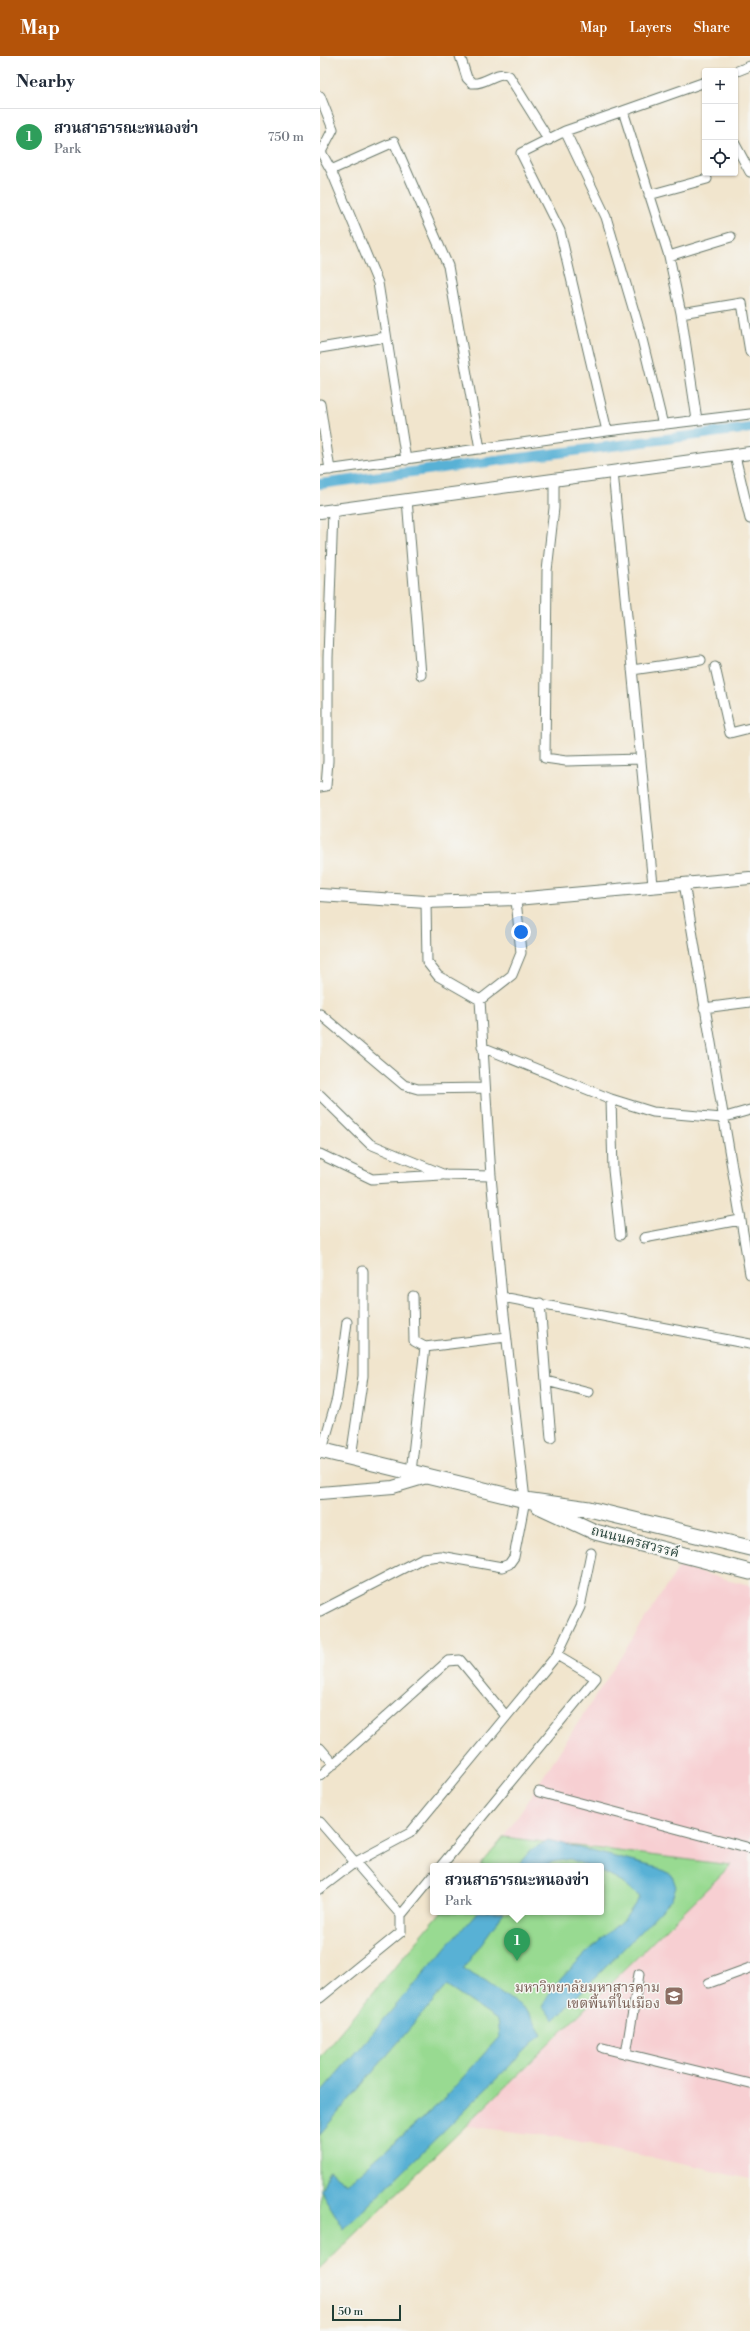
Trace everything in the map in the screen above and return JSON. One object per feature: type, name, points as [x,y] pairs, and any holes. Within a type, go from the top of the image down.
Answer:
[{"type":"main road","name":"ถนนนครสวรรค์","points":[[321,1450],[525,1500],[589,1509],[750,1548]]},
{"type":"main road","name":"ถนนนครสวรรค์","points":[[525,1500],[584,1528],[750,1572]]},
{"type":"main road","points":[[584,1528],[589,1509]]},
{"type":"street","points":[[460,56],[467,78],[472,84],[483,82],[500,74],[509,76],[549,140]]},
{"type":"street","points":[[738,71],[750,66]]},
{"type":"street","points":[[607,431],[560,231],[521,153],[565,131],[702,83]]},
{"type":"street","points":[[320,96],[333,129],[322,152],[331,170],[378,283],[406,460]]},
{"type":"street","points":[[623,111],[669,256],[681,313],[697,420]]},
{"type":"street","points":[[565,131],[606,217],[641,336],[663,424]]},
{"type":"street","points":[[331,170],[394,142],[448,266],[480,449]]},
{"type":"street","points":[[738,150],[750,172]]},
{"type":"street","points":[[649,195],[706,179]]},
{"type":"street","points":[[669,256],[731,237]]},
{"type":"street","points":[[681,313],[742,303],[750,352]]},
{"type":"street","points":[[320,348],[386,337]]},
{"type":"street","points":[[320,404],[330,470]]},
{"type":"street","points":[[320,471],[607,431],[750,414]]},
{"type":"street","points":[[320,512],[750,453]]},
{"type":"street","points":[[735,456],[750,520]]},
{"type":"street","points":[[613,472],[653,885]]},
{"type":"street","points":[[554,481],[554,508],[547,570],[545,758],[566,761],[641,759]]},
{"type":"street","points":[[407,499],[421,675]]},
{"type":"street","points":[[320,787],[326,786],[328,761],[328,658],[333,510]]},
{"type":"street","points":[[632,670],[701,660]]},
{"type":"street","points":[[715,667],[730,733],[750,728]]},
{"type":"street","points":[[320,895],[426,902],[516,899],[653,885],[750,878]]},
{"type":"street","points":[[684,883],[722,1118],[750,1274]]},
{"type":"street","points":[[480,1000],[512,975],[521,953],[516,899]]},
{"type":"street","points":[[426,902],[428,962],[438,976],[480,1000]]},
{"type":"street","points":[[320,1611],[423,1558],[440,1556],[502,1567],[509,1564],[514,1557],[525,1500],[506,1337],[491,1176],[480,1000]]},
{"type":"street","points":[[704,1008],[750,1002]]},
{"type":"street","points":[[320,1014],[404,1085],[418,1089],[485,1088]]},
{"type":"street","points":[[482,1047],[611,1099],[653,1112],[722,1118],[750,1110]]},
{"type":"street","points":[[320,1095],[370,1144],[445,1175]]},
{"type":"street","points":[[611,1099],[613,1170],[620,1235]]},
{"type":"street","points":[[320,1154],[372,1179],[445,1175],[491,1176]]},
{"type":"street","points":[[644,1238],[740,1220]]},
{"type":"street","points":[[351,1457],[363,1376],[363,1271]]},
{"type":"street","points":[[413,1296],[414,1341],[426,1347],[506,1337]]},
{"type":"street","points":[[502,1297],[750,1344]]},
{"type":"street","points":[[540,1303],[551,1438]]},
{"type":"street","points":[[321,1450],[337,1398],[347,1322]]},
{"type":"street","points":[[411,1472],[426,1347]]},
{"type":"street","points":[[546,1381],[590,1392]]},
{"type":"street","points":[[320,1493],[393,1487],[430,1476]]},
{"type":"street","points":[[320,1889],[354,1863],[410,1833],[557,1655],[580,1607],[591,1552]]},
{"type":"street","points":[[443,1863],[596,1678],[557,1655]]},
{"type":"street","points":[[320,1776],[448,1661],[460,1660],[506,1716]]},
{"type":"street","points":[[320,1748],[334,1764]]},
{"type":"street","points":[[539,1792],[750,1848]]},
{"type":"street","points":[[320,1822],[354,1863],[401,1915]]},
{"type":"street","points":[[320,1998],[401,1932],[401,1915],[430,1880]]},
{"type":"street","points":[[709,1984],[750,1968]]},
{"type":"street","points":[[626,2054],[640,1974]]},
{"type":"street","points":[[603,2048],[750,2084]]},
{"type":"shaded area","name":"มหาวิทยาลัยมหาสารคาม เขตพื้นที่ในเมือง","points":[[679,1567],[750,1585],[750,2179],[558,2137],[466,2126],[730,1866],[504,1837]]},
{"type":"green space","points":[[504,1837],[731,1865],[320,2269],[320,2056],[438,1915],[604,1915],[604,1863],[482,1863]]},
{"type":"water","points":[[548,1840],[658,1868],[672,1875],[676,1887],[672,1899],[554,2020],[542,2007],[553,1987],[587,1952],[626,1917],[640,1897],[620,1881],[604,1873],[604,1863],[580,1863],[570,1859],[551,1863],[520,1863],[531,1850]]},
{"type":"water","points":[[474,1915],[502,1915],[463,1969],[486,1982],[528,2012],[542,2034],[344,2229],[320,2190],[329,2170],[347,2184],[441,2102],[499,2037],[497,2020],[446,1986],[320,2134],[320,2093]]},
{"type":"waterway","points":[[320,484],[750,428]]},
{"type":"place","name":"สวนสาธารณะหนองข่า","points":[[517,1961]]},
{"type":"place","name":"มหาวิทยาลัยมหาสารคาม เขตพื้นที่ในเมือง","points":[[674,1996]]}]
